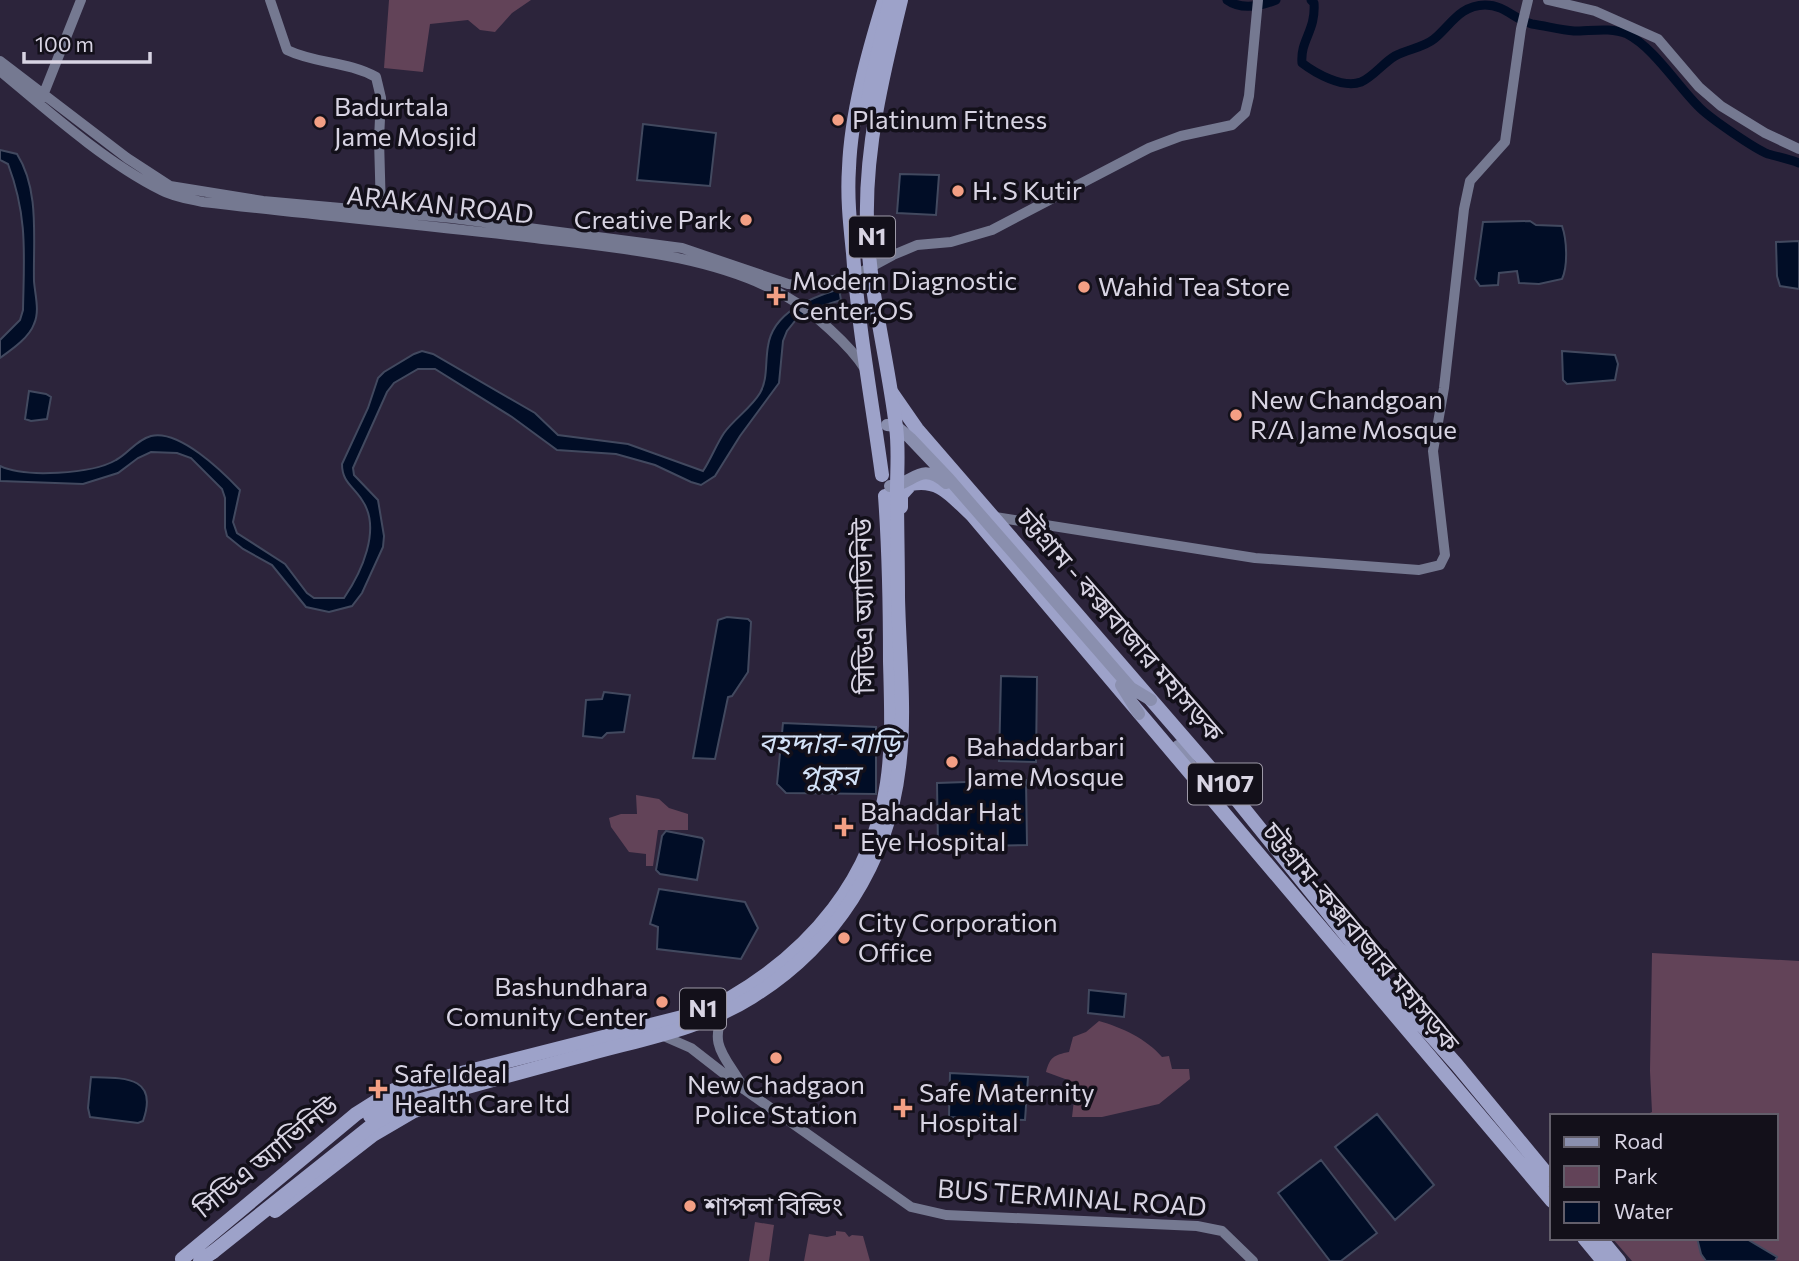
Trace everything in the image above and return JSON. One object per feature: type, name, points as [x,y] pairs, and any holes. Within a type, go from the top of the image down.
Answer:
[{"type":"highway","points":[[854,276],[848,224],[851,140],[871,42],[884,0]]},
{"type":"highway","name":"N1","points":[[890,0],[868,97],[859,194],[861,262],[892,426]]},
{"type":"highway","name":"সিডিএ অ্যাভিনিউ","points":[[180,1260],[356,1114],[394,1090],[686,1016],[728,999],[783,963],[808,940],[836,907],[857,874],[881,816],[888,780],[891,700],[889,556],[894,433],[892,393],[874,267],[870,215],[876,137],[903,0]]},
{"type":"highway","name":"N1","points":[[209,1253],[376,1122],[414,1102],[667,1033],[721,1014],[769,985],[819,944],[842,916],[860,886],[888,824],[900,764],[892,426],[868,243],[867,205],[878,100],[903,0]]},
{"type":"highway","name":"সিডিএ অ্যাভিনিউ","points":[[854,276],[869,383],[893,485]]},
{"type":"highway","name":"চট্টগ্রাম - কক্সবাজার মহাসড়ক","points":[[892,393],[917,429],[1220,780],[1387,986],[1457,1065],[1550,1178]]},
{"type":"highway","name":"চট্টগ্রাম-কক্সবাজার মহাসড়ক","points":[[893,485],[926,482],[941,486],[972,515],[1550,1199]]},
{"type":"highway","name":"N1","points":[[209,1253],[326,1151],[374,1113],[393,1102],[460,1080],[705,1012],[733,999],[778,969],[827,922],[856,882],[874,844],[885,809],[891,774],[893,485]]},
{"type":"highway","name":"সিডিএ অ্যাভিনিউ","points":[[209,1253],[373,1135],[414,1111],[703,1017],[772,980],[812,948],[859,892],[890,824],[900,764]]},
{"type":"highway","points":[[1586,1240],[1603,1261]]},
{"type":"highway","points":[[1602,1240],[1619,1261]]},
{"type":"highway","points":[[180,1260],[209,1253]]},
{"type":"highway","points":[[200,1261],[209,1253]]},
{"type":"main road","points":[[41,99],[80,0]]},
{"type":"main road","points":[[270,0],[287,50],[301,57],[333,61],[364,70],[376,77],[381,98],[381,212]]},
{"type":"main road","name":"ARAKAN ROAD","points":[[0,71],[170,186],[263,201],[452,218],[682,248],[798,286],[854,276],[917,245],[951,242],[992,230],[1149,148],[1181,136],[1232,125],[1245,113],[1249,96],[1258,0]]},
{"type":"main road","points":[[995,517],[1255,558],[1419,570],[1440,565],[1444,555],[1433,451],[1444,388],[1464,209],[1470,181],[1505,142],[1521,29],[1528,0]]},
{"type":"main road","points":[[1548,0],[1595,11],[1658,39],[1699,88],[1721,106],[1799,149]]},
{"type":"main road","name":"ARAKAN ROAD","points":[[0,61],[41,99],[126,168],[161,190],[181,198],[660,254],[722,270],[793,300],[854,352],[865,369],[869,383]]},
{"type":"main road","points":[[892,426],[910,438],[949,479],[1131,688],[1151,700]]},
{"type":"main road","points":[[1208,794],[1178,746],[1220,780]]},
{"type":"main road","name":"BUS TERMINAL ROAD","points":[[729,1005],[719,1024],[717,1040],[724,1059],[745,1090]]},
{"type":"main road","name":"BUS TERMINAL ROAD","points":[[654,1034],[691,1048],[874,1183],[916,1210],[946,1215],[1197,1226],[1222,1231],[1253,1261]]},
{"type":"green space","points":[[389,0],[531,0],[512,13],[495,32],[480,30],[468,20],[430,24],[423,72],[384,68]]},
{"type":"green space","points":[[636,795],[659,799],[669,808],[688,814],[688,830],[658,830],[653,866],[646,866],[646,854],[629,852],[611,827],[609,818],[621,814],[637,814]]},
{"type":"green space","points":[[1652,953],[1799,961],[1799,1261],[1632,1261],[1614,1240],[1778,1240],[1778,1114],[1648,1114],[1652,1112]]},
{"type":"green space","points":[[1099,1021],[1133,1034],[1162,1057],[1169,1056],[1172,1069],[1189,1069],[1190,1079],[1159,1104],[1102,1117],[1072,1117],[1076,1083],[1046,1072],[1053,1058],[1069,1052],[1073,1037],[1086,1032]]},
{"type":"green space","points":[[755,1222],[774,1225],[769,1261],[749,1261]]},
{"type":"green space","points":[[836,1231],[845,1232],[849,1237],[863,1236],[870,1261],[804,1261],[809,1234],[827,1237],[836,1235]]},
{"type":"water","points":[[643,124],[716,133],[710,186],[637,180]]},
{"type":"water","points":[[0,150],[17,154],[29,183],[34,216],[34,281],[37,308],[32,329],[0,358],[0,340],[20,320],[23,310],[24,254],[19,201],[8,164],[0,160]]},
{"type":"water","points":[[900,174],[939,175],[936,215],[897,213]]},
{"type":"water","points":[[1530,221],[1536,225],[1562,226],[1566,253],[1562,279],[1539,284],[1519,283],[1517,271],[1499,273],[1498,285],[1480,286],[1475,279],[1483,222]]},
{"type":"water","points":[[1799,241],[1799,289],[1780,286],[1776,242]]},
{"type":"water","points":[[839,289],[841,300],[813,309],[795,321],[787,331],[783,341],[779,383],[715,476],[701,485],[655,465],[616,454],[557,450],[512,417],[435,369],[418,369],[394,383],[387,392],[353,468],[354,475],[378,500],[384,536],[383,547],[362,593],[352,606],[329,612],[306,607],[272,565],[243,549],[227,536],[222,489],[191,458],[177,453],[151,452],[118,473],[83,484],[0,481],[0,466],[41,473],[91,469],[116,460],[141,440],[151,436],[174,439],[199,453],[240,490],[233,522],[237,533],[285,564],[314,598],[344,598],[367,551],[370,524],[368,512],[346,480],[342,464],[368,408],[378,378],[384,372],[422,351],[433,354],[535,413],[558,435],[628,444],[703,471],[724,433],[752,404],[763,388],[768,346],[777,324],[794,308]]},
{"type":"water","points":[[1562,351],[1615,355],[1618,364],[1615,380],[1567,384],[1563,380]]},
{"type":"water","points":[[29,391],[51,397],[47,419],[25,419]]},
{"type":"water","points":[[727,617],[748,619],[751,622],[748,672],[732,696],[728,697],[715,759],[693,758],[718,620]]},
{"type":"water","points":[[1001,676],[1037,677],[1036,762],[999,761]]},
{"type":"water","points":[[604,692],[630,695],[624,732],[607,733],[602,738],[583,736],[586,700],[602,699]]},
{"type":"water","name":"বহদ্দার-বাড়ি পুকুর","points":[[783,723],[876,727],[876,794],[786,793],[777,784]]},
{"type":"water","points":[[1026,780],[1027,845],[938,847],[937,783]]},
{"type":"water","points":[[666,831],[702,838],[704,841],[697,880],[660,874],[656,870],[662,836]]},
{"type":"water","points":[[659,889],[745,902],[758,928],[741,959],[657,949],[658,927],[650,924]]},
{"type":"water","points":[[1089,990],[1126,994],[1124,1017],[1088,1013]]},
{"type":"water","points":[[950,1073],[1028,1077],[1025,1120],[949,1117]]},
{"type":"water","points":[[91,1077],[135,1082],[146,1095],[147,1106],[143,1121],[138,1123],[90,1117],[88,1108]]},
{"type":"water","points":[[1377,1114],[1434,1185],[1395,1220],[1335,1147]]},
{"type":"water","points":[[1321,1160],[1377,1233],[1341,1261],[1330,1261],[1278,1193]]},
{"type":"water","points":[[1698,1240],[1748,1240],[1777,1257],[1775,1261],[1706,1261]]},
{"type":"waterway","points":[[1227,0],[1238,5],[1251,6],[1276,0]]},
{"type":"waterway","points":[[1311,0],[1314,3],[1314,13],[1303,48],[1302,63],[1338,82],[1361,82],[1395,56],[1430,42],[1462,12],[1476,6],[1492,6],[1532,24],[1574,31],[1608,30],[1627,34],[1646,48],[1711,117],[1762,151],[1799,163]]},
{"type":"place","name":"Platinum Fitness","points":[[838,120]]},
{"type":"place","name":"Badurtala Jame Mosjid","points":[[320,122]]},
{"type":"place","name":"H. S Kutir","points":[[958,191]]},
{"type":"place","name":"Creative Park","points":[[746,220]]},
{"type":"place","name":"Wahid Tea Store","points":[[1084,287]]},
{"type":"place","name":"Modern Diagnostic Center,OS","points":[[776,296]]},
{"type":"place","name":"New Chandgoan R/A Jame Mosque","points":[[1236,415]]},
{"type":"place","name":"Bahaddarbari Jame Mosque","points":[[952,762]]},
{"type":"place","name":"Bahaddar Hat Eye Hospital","points":[[844,827]]},
{"type":"place","name":"City Corporation Office","points":[[844,938]]},
{"type":"place","name":"Bashundhara Comunity Center","points":[[662,1002]]},
{"type":"place","name":"New Chadgaon Police Station","points":[[776,1058]]},
{"type":"place","name":"Safe Ideal Health Care ltd","points":[[378,1089]]},
{"type":"place","name":"Safe Maternity Hospital","points":[[903,1108]]},
{"type":"place","name":"শাপলা বিল্ডিং","points":[[690,1206]]}]
